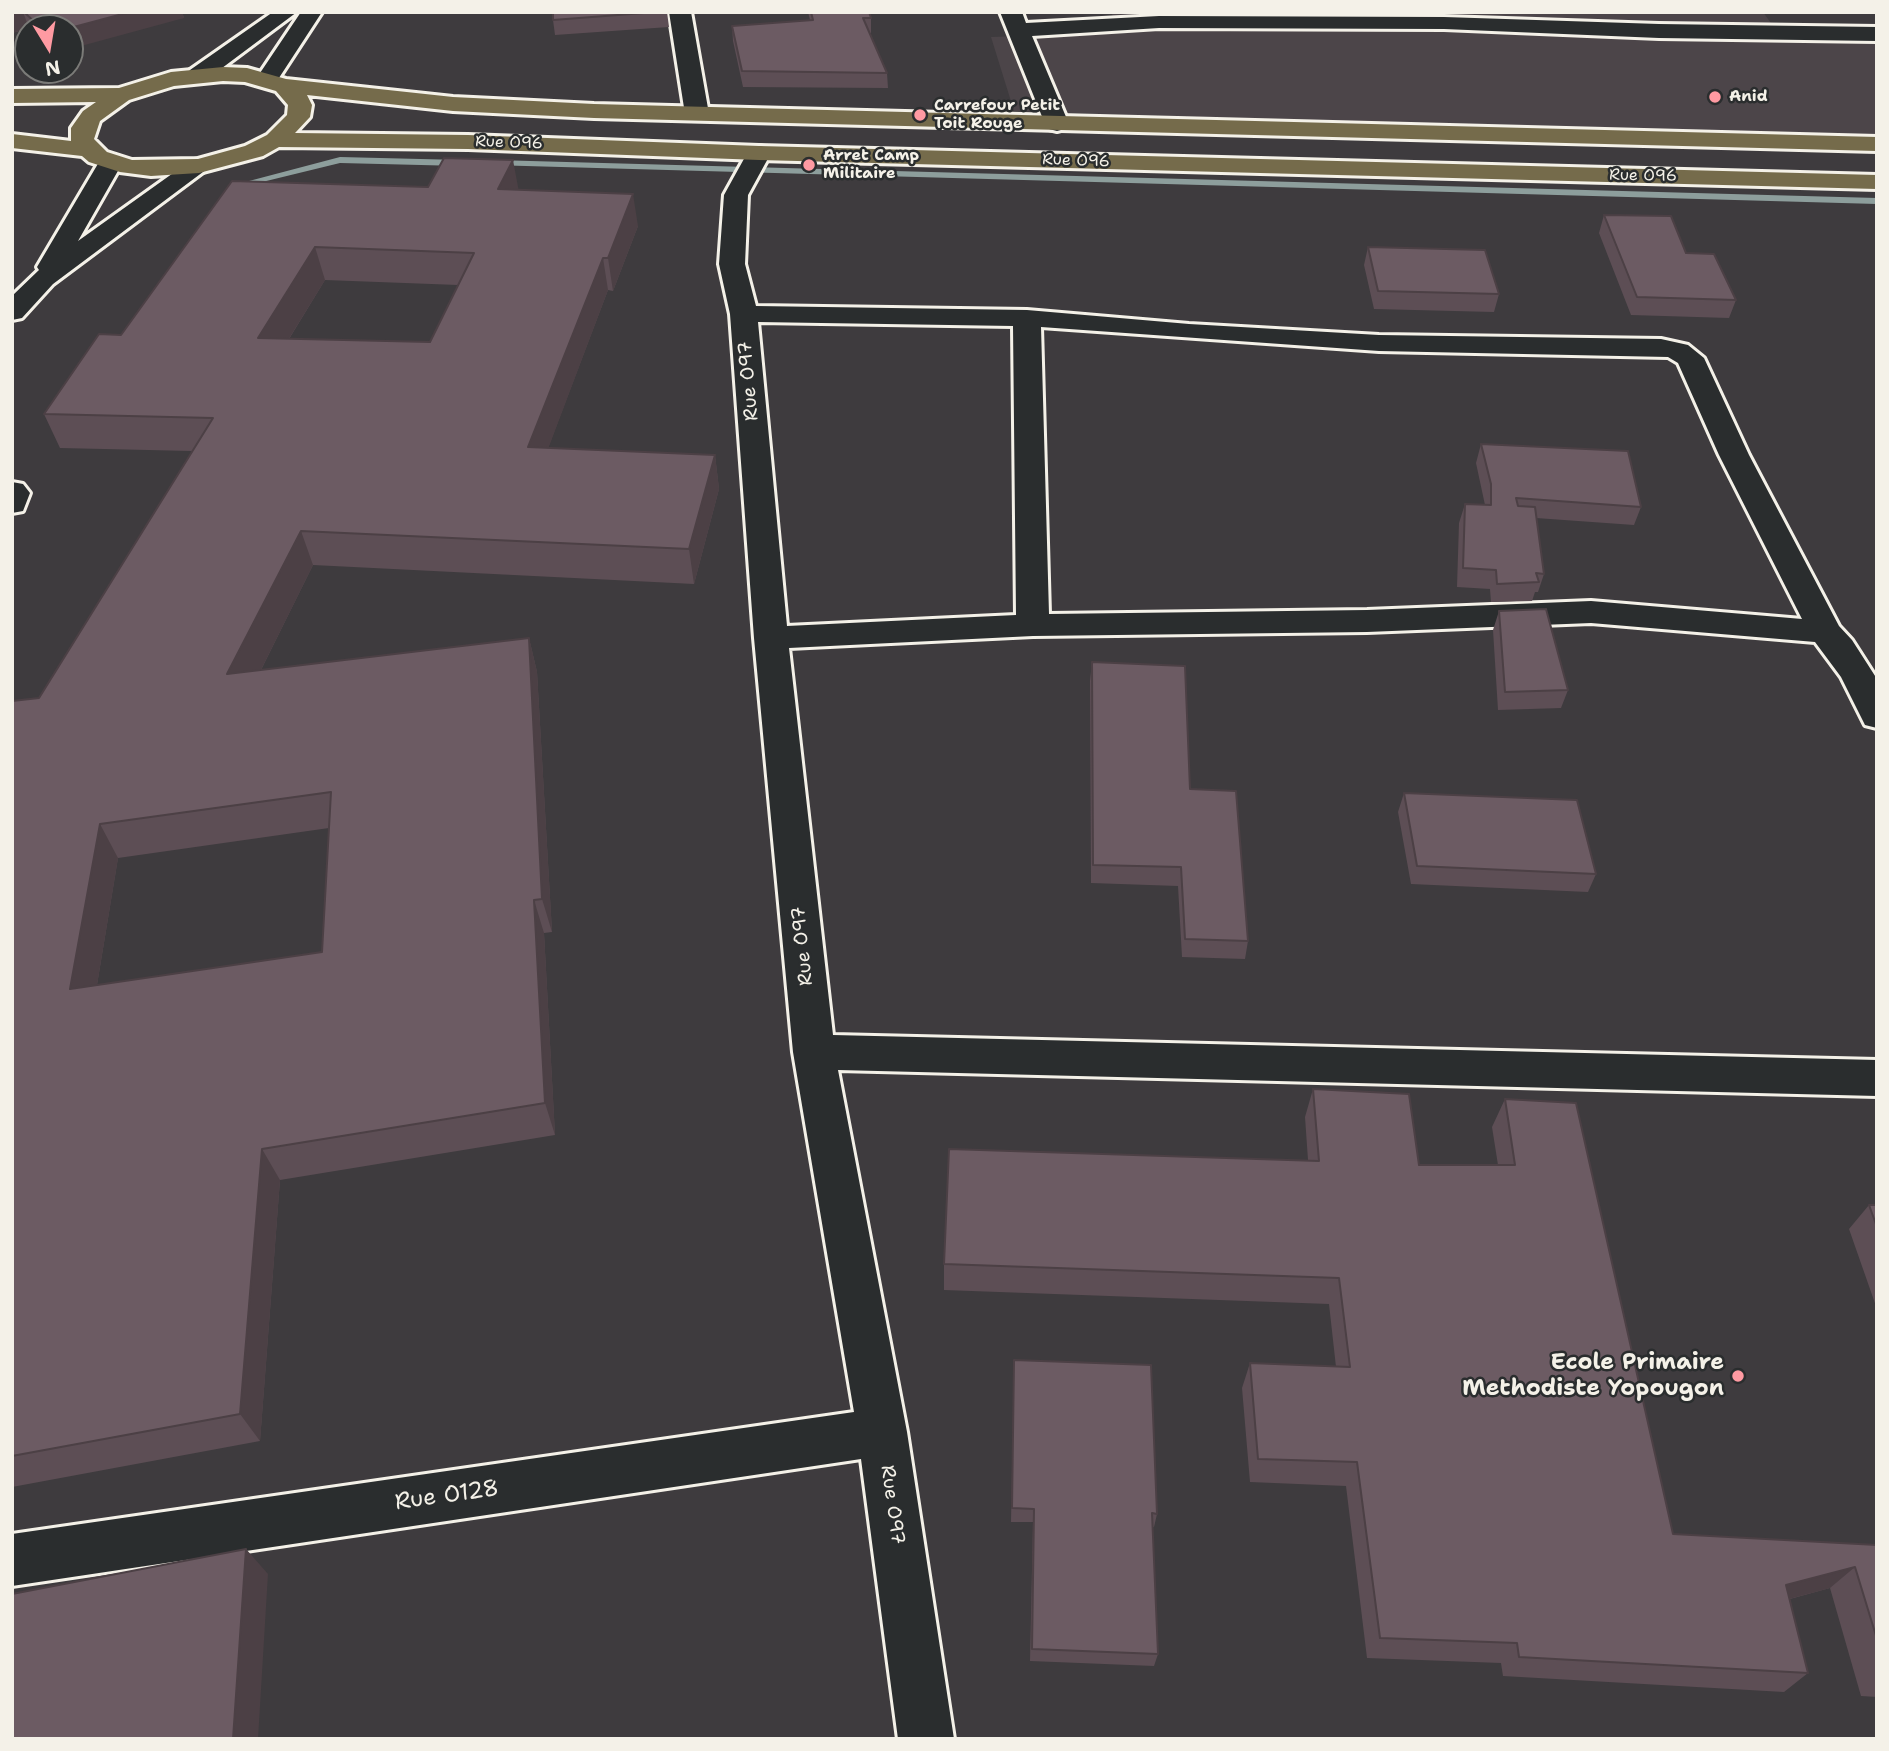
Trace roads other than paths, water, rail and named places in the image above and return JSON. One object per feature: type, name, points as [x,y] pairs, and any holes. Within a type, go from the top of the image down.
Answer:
[{"type":"main road","name":"Rue O96","points":[[121,95],[170,79],[198,75],[247,75],[276,83],[453,104],[697,114],[1877,144]]},
{"type":"main road","points":[[12,141],[99,156],[151,169],[199,166],[254,151],[290,128],[298,117],[299,105],[295,94],[276,83]]},
{"type":"main road","points":[[12,96],[121,95]]},
{"type":"main road","points":[[99,156],[82,139],[83,128],[97,110],[121,95]]},
{"type":"main road","name":"Rue O96","points":[[275,140],[455,141],[759,153],[1877,182]]},
{"type":"street","points":[[198,75],[287,12]]},
{"type":"street","points":[[276,83],[312,12]]},
{"type":"street","points":[[680,12],[697,114]]},
{"type":"street","points":[[1057,124],[1014,21],[1444,23],[1659,31],[1877,34]]},
{"type":"street","name":"Rue O97","points":[[759,153],[736,195],[732,225],[732,264],[744,314],[771,638],[814,1052],[882,1432],[926,1739]]},
{"type":"street","points":[[44,278],[99,156]]},
{"type":"street","points":[[12,312],[44,278],[199,166]]},
{"type":"street","points":[[744,314],[1027,318],[1189,332],[1379,343],[1661,347],[1678,351],[1690,358],[1734,455],[1825,632],[1840,648],[1858,676],[1877,716]]},
{"type":"street","points":[[1027,318],[1033,625]]},
{"type":"street","points":[[12,491],[15,493],[12,504]]},
{"type":"street","points":[[771,638],[1033,625],[1367,621],[1591,612],[1825,632]]},
{"type":"street","points":[[814,1052],[1877,1078]]},
{"type":"street","name":"Rue O128","points":[[12,1560],[882,1432]]},
{"type":"waterway","points":[[254,181],[340,160],[461,163]]},
{"type":"waterway","points":[[494,163],[1877,201]]},
{"type":"place","name":"Anid","points":[[1715,97]]},
{"type":"place","name":"Carrefour Petit Toit Rouge","points":[[920,115]]},
{"type":"place","name":"Arret Camp Militaire","points":[[809,165]]},
{"type":"place","name":"Ecole Primaire Methodiste Yopougon","points":[[1738,1376]]}]
